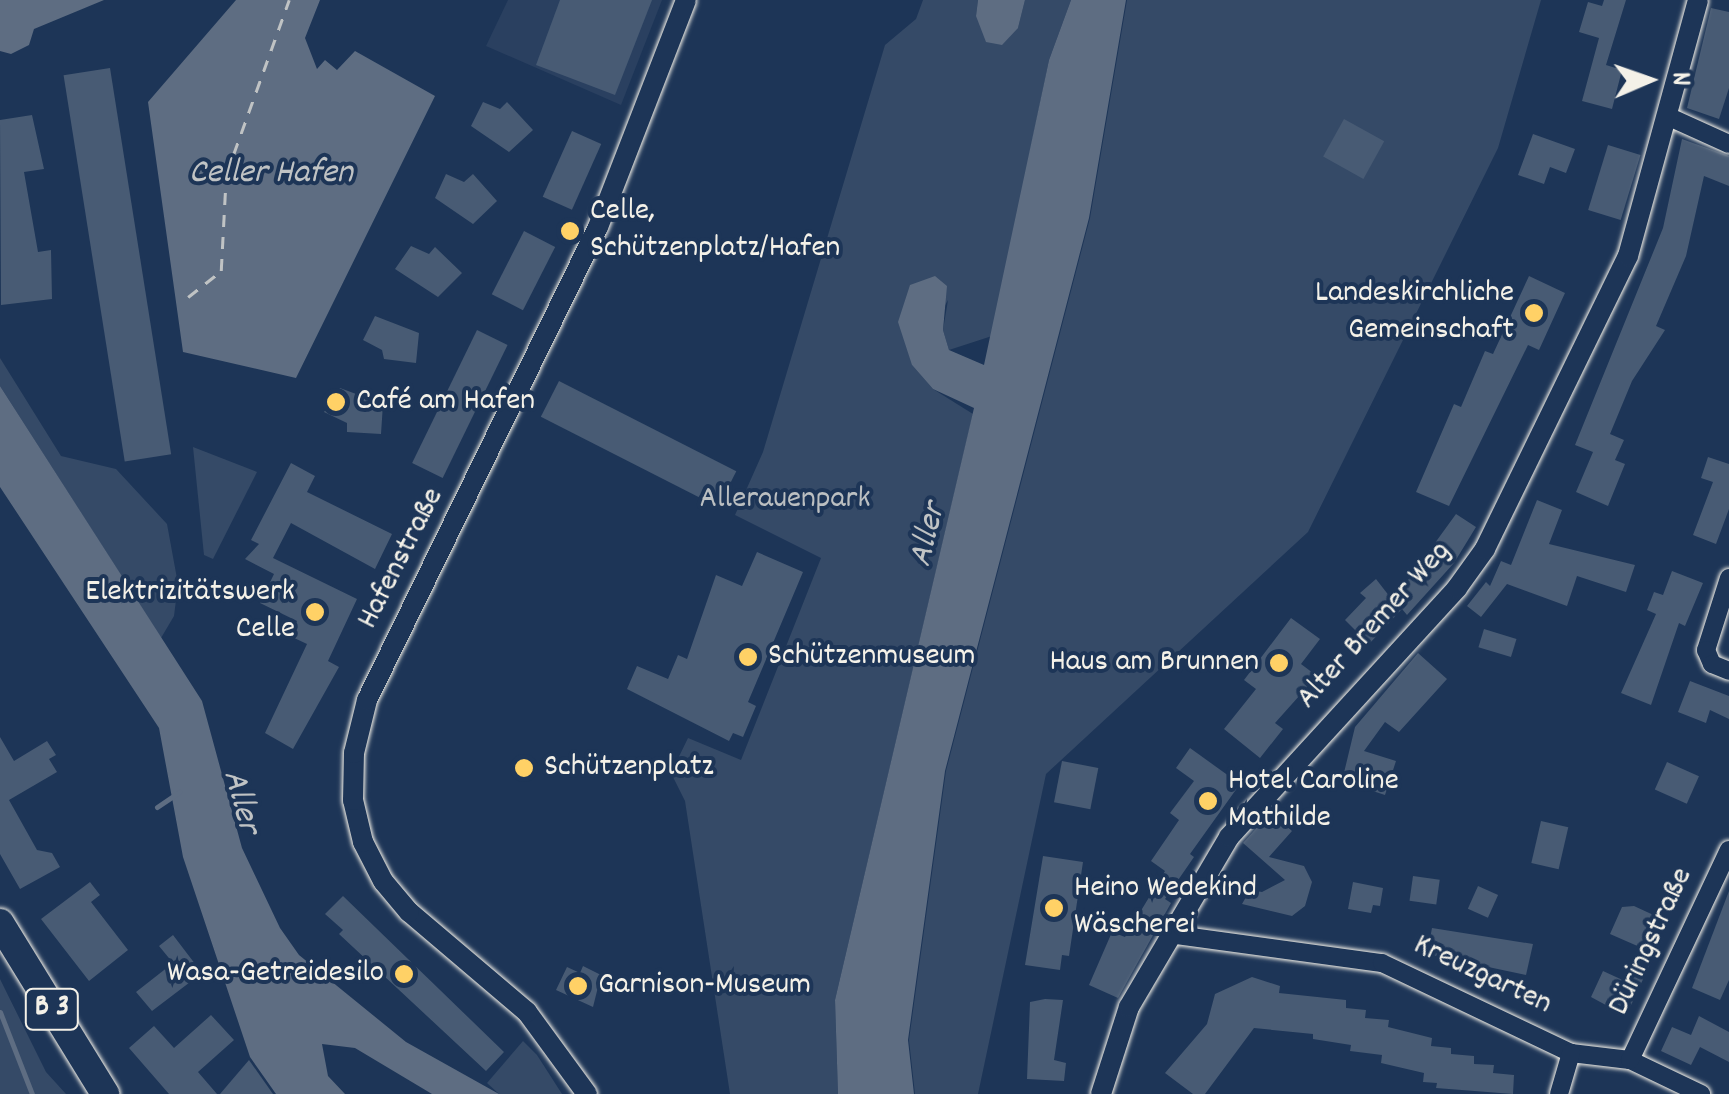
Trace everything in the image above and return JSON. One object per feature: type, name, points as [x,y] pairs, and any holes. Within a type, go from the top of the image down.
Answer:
[{"type":"main road","name":"B 3","points":[[0,923],[105,1094]]},
{"type":"street","name":"Hafenstraße","points":[[586,1094],[552,1038],[383,881],[363,842],[353,800],[354,753],[366,700],[598,227],[686,0]]},
{"type":"street","name":"Alter Bremer Weg","points":[[1101,1094],[1129,1007],[1229,837],[1457,588],[1485,549],[1604,316],[1668,116],[1698,0]]},
{"type":"street","points":[[1668,116],[1729,144]]},
{"type":"street","points":[[1721,668],[1706,650],[1710,625],[1729,578]]},
{"type":"street","name":"Düringstraße","points":[[1630,1060],[1729,850]]},
{"type":"street","name":"Kreuzgarten","points":[[1169,934],[1382,963],[1571,1053],[1630,1060],[1700,1094]]},
{"type":"street","points":[[1559,1094],[1571,1053]]},
{"type":"shaded area","points":[[508,0],[662,0],[621,105],[486,46]]},
{"type":"green space","name":"Allerauenpark","points":[[923,0],[978,0],[976,16],[1018,28],[1025,0],[1071,0],[1049,60],[992,336],[949,350],[943,330],[948,300],[912,365],[933,389],[973,414],[835,1000],[838,1094],[730,1094],[685,801],[671,773],[688,738],[741,760],[821,558],[735,515],[763,452],[885,45],[916,19]]},
{"type":"green space","points":[[1127,0],[1541,0],[1498,148],[1308,532],[1046,774],[978,1094],[915,1094],[909,1040],[946,771],[1090,218]]},
{"type":"green space","points":[[0,358],[61,456],[116,469],[167,524],[178,584],[174,616],[161,638],[0,386]]},
{"type":"green space","points":[[193,447],[257,472],[213,559],[204,555]]},
{"type":"green space","points":[[0,979],[46,1072],[66,1094],[0,1094]]},
{"type":"green space","points":[[523,1041],[562,1094],[499,1094],[487,1083]]},
{"type":"water","points":[[0,0],[104,0],[34,29],[29,45],[11,54],[0,51]]},
{"type":"water","name":"Celler Hafen","points":[[236,0],[320,0],[305,38],[317,69],[325,60],[337,70],[355,51],[435,96],[296,378],[183,352],[148,102]]},
{"type":"water","points":[[978,0],[1025,0],[1018,28],[1002,45],[986,42],[976,16]]},
{"type":"water","points":[[1071,0],[1126,0],[1089,218],[945,771],[908,1040],[914,1094],[838,1094],[835,1000],[974,408],[933,389],[912,365],[898,322],[910,285],[935,276],[947,286],[943,330],[949,350],[984,365],[1049,60]]},
{"type":"water","points":[[0,386],[202,701],[242,848],[280,928],[299,955],[406,1042],[499,1094],[432,1094],[355,1048],[322,1044],[328,1076],[345,1094],[276,1094],[250,1057],[183,857],[159,728],[0,487]]},
{"type":"building","points":[[560,0],[652,0],[615,95],[536,65]]},
{"type":"building","points":[[1604,0],[1626,0],[1606,65],[1622,70],[1612,109],[1582,101],[1599,38],[1579,32],[1588,2],[1602,6]]},
{"type":"building","points":[[1711,8],[1729,12],[1729,88],[1719,119],[1687,108]]},
{"type":"building","points":[[110,68],[171,454],[125,462],[64,75]]},
{"type":"building","points":[[483,102],[500,109],[507,102],[533,130],[509,152],[471,126]]},
{"type":"building","points":[[32,115],[44,169],[24,172],[38,252],[51,250],[52,299],[1,305],[0,120]]},
{"type":"building","points":[[1344,119],[1384,141],[1363,179],[1323,157]]},
{"type":"building","points":[[572,131],[601,144],[572,210],[543,197]]},
{"type":"building","points":[[1533,134],[1575,149],[1566,173],[1550,167],[1544,184],[1518,175]]},
{"type":"building","points":[[1682,139],[1729,156],[1729,186],[1704,176],[1686,256],[1656,326],[1665,330],[1632,381],[1610,434],[1624,440],[1615,460],[1625,464],[1608,506],[1576,492],[1593,452],[1575,445],[1663,228]]},
{"type":"building","points":[[1608,145],[1641,155],[1621,220],[1588,210]]},
{"type":"building","points":[[446,174],[464,182],[473,174],[497,201],[473,224],[435,198]]},
{"type":"building","points":[[524,231],[555,247],[523,310],[492,294]]},
{"type":"building","points":[[411,246],[429,254],[435,247],[462,273],[438,297],[395,269]]},
{"type":"building","points":[[1529,276],[1565,293],[1539,350],[1528,345],[1449,506],[1416,492],[1454,404],[1461,407],[1485,351],[1493,354]]},
{"type":"building","points":[[375,316],[419,333],[416,363],[384,359],[382,350],[363,340]]},
{"type":"building","points":[[477,330],[508,345],[443,478],[412,463]]},
{"type":"building","points":[[559,381],[736,471],[718,507],[541,417]]},
{"type":"building","points":[[340,388],[383,404],[381,434],[347,432],[347,423],[324,412]]},
{"type":"building","points":[[1708,457],[1729,464],[1729,509],[1716,544],[1693,535],[1713,482],[1701,478]]},
{"type":"building","points":[[291,463],[315,476],[307,492],[392,534],[375,569],[291,523],[273,558],[357,599],[328,661],[339,667],[293,749],[265,733],[307,644],[290,636],[297,621],[260,603],[274,574],[245,559],[259,544],[251,540]]},
{"type":"building","points":[[1537,500],[1562,510],[1549,544],[1635,565],[1626,592],[1577,576],[1567,606],[1507,584],[1481,617],[1467,606],[1486,582],[1490,586],[1501,561],[1511,565]]},
{"type":"building","points":[[1456,514],[1476,527],[1454,563],[1407,615],[1402,609],[1369,644],[1345,620],[1366,598],[1360,593],[1376,579],[1390,597],[1403,587]]},
{"type":"building","points":[[757,552],[803,572],[748,702],[756,706],[743,737],[733,733],[729,741],[627,689],[637,666],[668,679],[678,655],[687,659],[716,575],[742,586]]},
{"type":"building","points":[[1672,571],[1703,583],[1685,626],[1679,623],[1651,705],[1621,693],[1656,614],[1647,610],[1654,592],[1663,595]]},
{"type":"building","points":[[1291,618],[1320,639],[1301,664],[1317,676],[1275,723],[1283,729],[1260,758],[1224,729],[1256,689],[1244,680]]},
{"type":"building","points":[[1484,629],[1517,639],[1511,657],[1478,647]]},
{"type":"building","points":[[1418,653],[1447,679],[1399,732],[1385,722],[1364,751],[1396,761],[1385,795],[1342,781],[1355,727]]},
{"type":"building","points":[[1690,681],[1729,696],[1729,719],[1710,710],[1706,723],[1678,712]]},
{"type":"building","points":[[0,737],[14,761],[47,741],[56,755],[49,759],[57,772],[9,800],[37,850],[52,853],[60,867],[20,889],[0,854]]},
{"type":"building","points":[[1190,748],[1240,784],[1190,854],[1194,857],[1165,899],[1171,903],[1118,998],[1089,985],[1112,932],[1125,937],[1165,871],[1151,861],[1179,820],[1170,813],[1194,781],[1176,768]]},
{"type":"building","points":[[1062,761],[1098,768],[1090,809],[1054,802]]},
{"type":"building","points":[[1667,762],[1699,776],[1687,804],[1655,789]]},
{"type":"building","points":[[1271,812],[1292,831],[1269,857],[1304,866],[1312,882],[1305,906],[1292,916],[1242,904],[1250,890],[1262,892],[1285,880],[1243,843]]},
{"type":"building","points":[[1541,821],[1568,827],[1559,869],[1531,863]]},
{"type":"building","name":"Heino Wedekind Wäscherei","points":[[1043,856],[1083,862],[1069,956],[1062,955],[1060,970],[1025,965]]},
{"type":"building","points":[[1413,876],[1440,880],[1436,905],[1410,901]]},
{"type":"building","points":[[90,882],[100,895],[91,902],[128,950],[89,981],[41,919]]},
{"type":"building","points":[[1353,882],[1383,888],[1380,906],[1373,905],[1371,913],[1348,909]]},
{"type":"building","points":[[1478,886],[1498,895],[1488,918],[1468,909]]},
{"type":"building","points":[[1729,891],[1729,980],[1720,1000],[1692,988]]},
{"type":"building","name":"Wasa-Getreidesilo","points":[[343,896],[504,1052],[486,1071],[339,934],[343,930],[325,914]]},
{"type":"building","points":[[1634,906],[1660,918],[1649,943],[1658,947],[1626,1016],[1591,997],[1603,971],[1627,982],[1642,948],[1610,934],[1622,907]]},
{"type":"building","points":[[1432,928],[1533,944],[1526,975],[1427,954]]},
{"type":"building","points":[[173,935],[202,973],[152,1011],[136,992],[173,963],[159,946]]},
{"type":"building","name":"Garnison-Museum","points":[[583,966],[601,975],[593,1007],[556,990],[567,967],[580,973]]},
{"type":"building","points":[[1252,977],[1280,986],[1279,993],[1346,1000],[1346,1008],[1366,1010],[1365,1018],[1389,1020],[1388,1027],[1432,1038],[1431,1046],[1451,1048],[1451,1054],[1474,1056],[1474,1064],[1494,1065],[1493,1073],[1514,1075],[1513,1094],[1436,1088],[1437,1083],[1423,1082],[1424,1073],[1381,1063],[1382,1055],[1350,1051],[1351,1045],[1313,1039],[1313,1034],[1254,1028],[1205,1094],[1193,1094],[1165,1073],[1207,1024],[1215,994]]},
{"type":"building","points":[[1063,1000],[1054,1060],[1066,1063],[1064,1081],[1027,1079],[1030,1002]]},
{"type":"building","points":[[211,1015],[234,1040],[198,1072],[217,1094],[169,1094],[129,1048],[154,1026],[174,1048]]},
{"type":"building","points":[[1699,1016],[1729,1032],[1729,1062],[1700,1047],[1691,1065],[1661,1051],[1672,1027],[1691,1035]]},
{"type":"building","points":[[249,1060],[273,1094],[220,1094]]},
{"type":"waterway","points":[[157,807],[179,792]]},
{"type":"waterway","points":[[0,1012],[32,1094]]},
{"type":"ferry route","points":[[188,297],[221,271],[226,175],[289,0]]},
{"type":"place","name":"Celle, Schützenplatz/Hafen","points":[[570,231]]},
{"type":"place","name":"Landeskirchliche Gemeinschaft","points":[[1534,313]]},
{"type":"place","name":"Café am Hafen","points":[[336,402]]},
{"type":"place","name":"Elektrizitätswerk Celle","points":[[315,612]]},
{"type":"place","name":"Schützenmuseum","points":[[748,657]]},
{"type":"place","name":"Haus am Brunnen","points":[[1279,663]]},
{"type":"place","name":"Schützenplatz","points":[[524,768]]},
{"type":"place","name":"Hotel Caroline Mathilde","points":[[1208,801]]},
{"type":"place","name":"Heino Wedekind Wäscherei","points":[[1054,908]]},
{"type":"place","name":"Wasa-Getreidesilo","points":[[404,974]]},
{"type":"place","name":"Garnison-Museum","points":[[578,986]]},
{"type":"water label","name":"Aller","points":[[929,535]]},
{"type":"water label","name":"Aller","points":[[240,802]]}]
